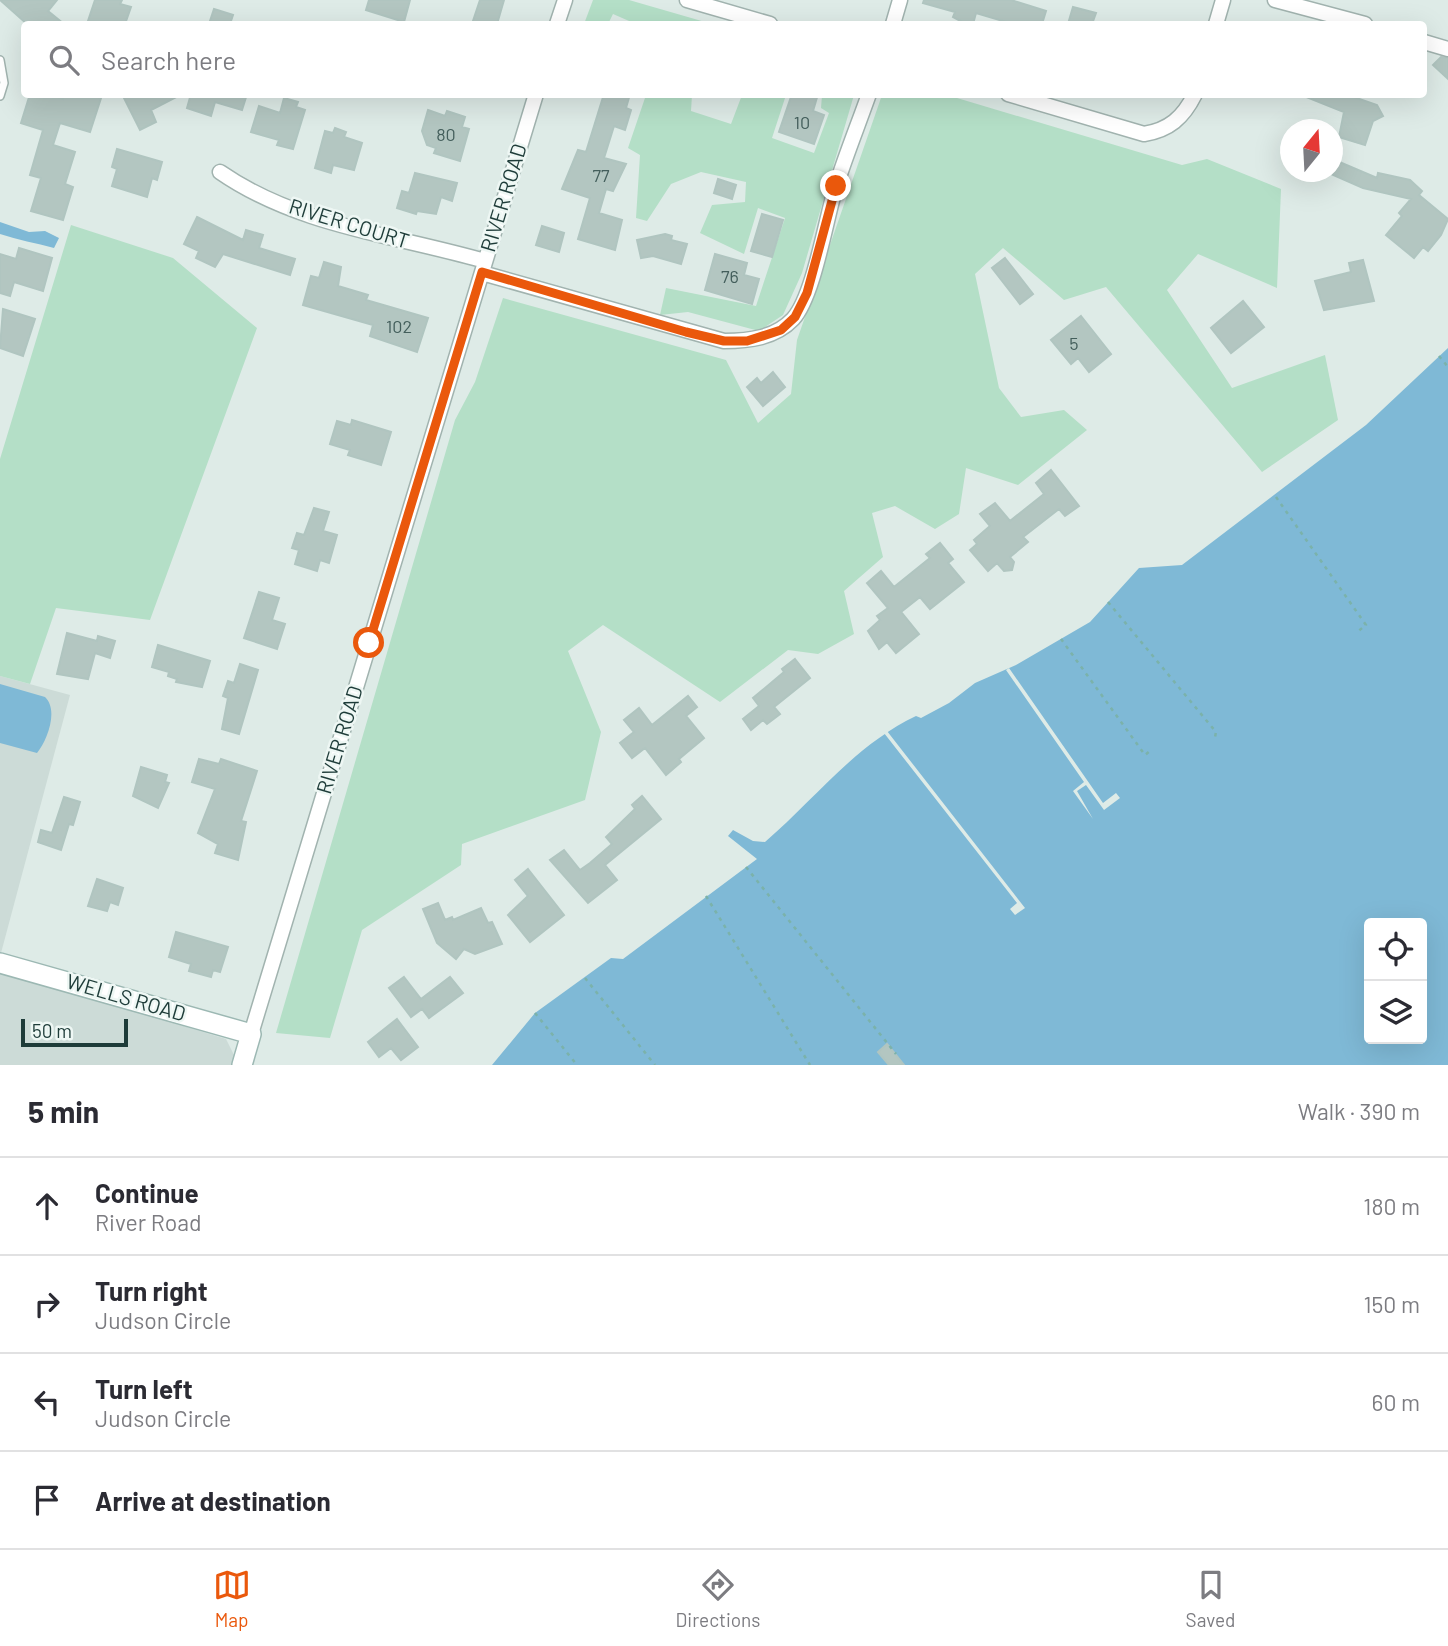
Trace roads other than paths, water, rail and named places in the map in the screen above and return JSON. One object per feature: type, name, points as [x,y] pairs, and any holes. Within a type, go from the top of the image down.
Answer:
[{"type":"street","points":[[558,21],[565,0]]},
{"type":"street","points":[[687,0],[760,21]]},
{"type":"street","points":[[893,21],[900,0]]},
{"type":"street","points":[[1217,21],[1223,0]]},
{"type":"street","points":[[1275,0],[1354,21]]},
{"type":"street","points":[[1427,43],[1448,48]]},
{"type":"street","name":"RIVER ROAD","points":[[242,1065],[535,98]]},
{"type":"street","name":"RIVER COURT","points":[[220,172],[251,193],[353,230],[724,341],[747,341],[781,330],[795,317],[807,293],[836,186],[868,98]]},
{"type":"street","points":[[1022,98],[1144,134],[1160,132],[1178,121],[1192,98]]},
{"type":"street","name":"WELLS ROAD","points":[[0,963],[251,1034]]},
{"type":"lane","points":[[0,60],[4,83],[0,96]]},
{"type":"water","points":[[0,222],[29,232],[45,231],[59,238],[54,248],[14,238],[0,234]]},
{"type":"water","points":[[1448,348],[1448,1065],[492,1065],[535,1013],[611,958],[623,959],[757,859],[728,836],[733,830],[753,841],[765,842],[855,757],[894,728],[949,703],[975,683],[1016,665],[1090,622],[1139,568],[1182,565],[1366,425]]},
{"type":"water","points":[[0,684],[45,697],[49,703],[50,725],[37,753],[0,743]]}]
